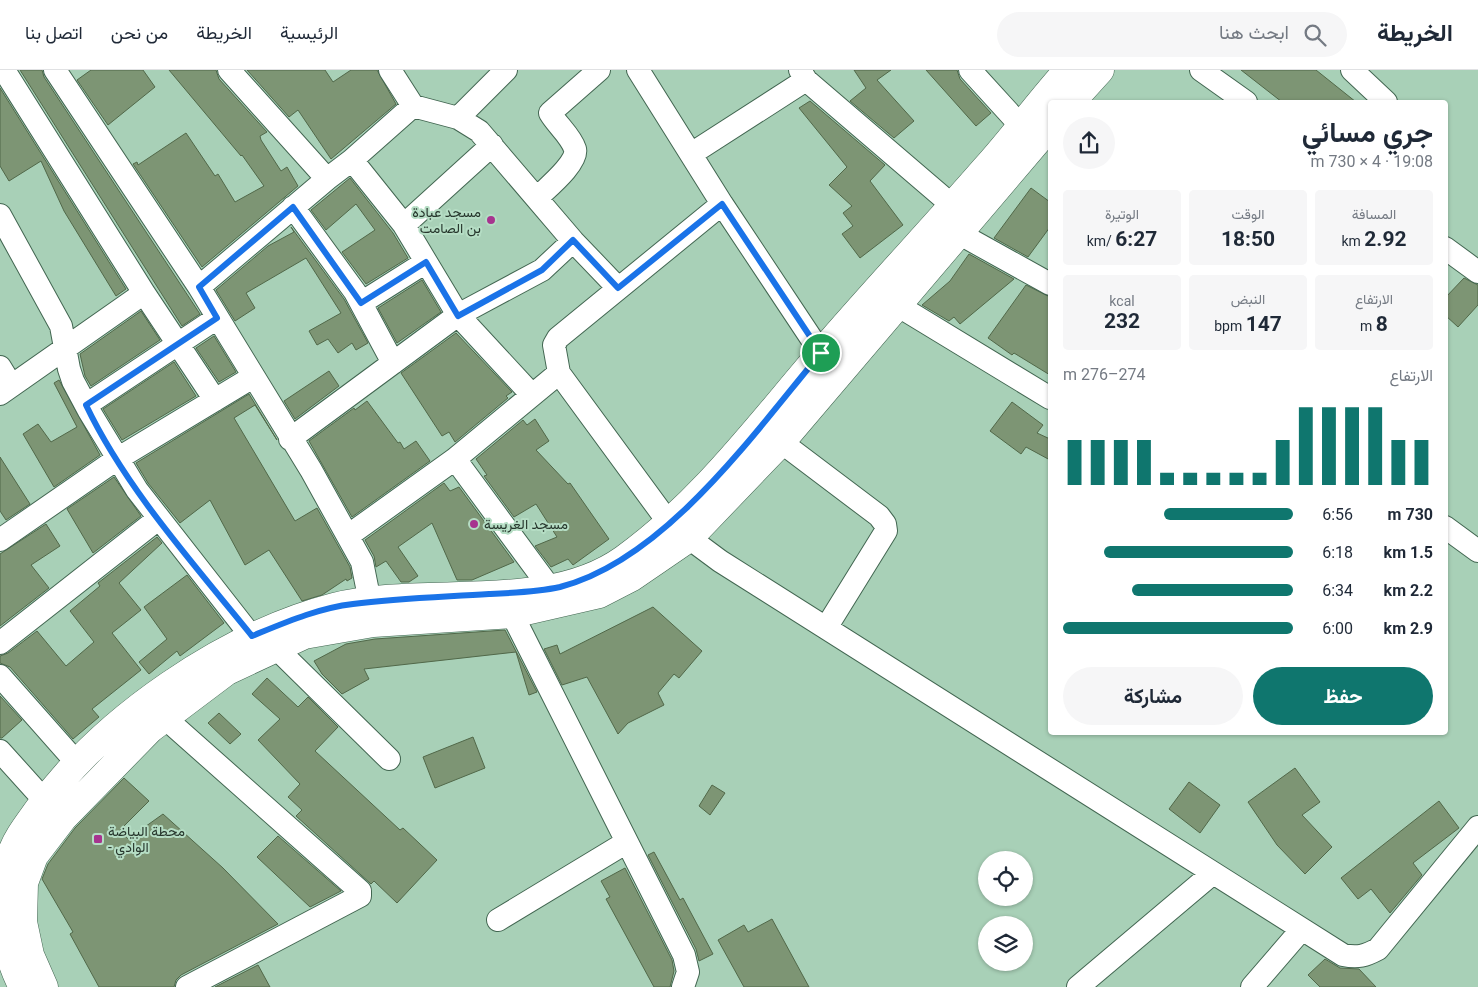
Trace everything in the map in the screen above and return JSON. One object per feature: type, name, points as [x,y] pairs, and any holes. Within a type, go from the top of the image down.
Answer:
[{"type":"main road","points":[[16,846],[63,818],[150,729],[227,671],[287,622],[333,608],[370,602],[521,592],[550,588],[589,577],[679,531],[724,469],[821,353],[1063,80],[1100,70]]},
{"type":"main road","points":[[44,987],[16,970],[4,925],[1,890],[16,846],[45,800],[77,763],[149,701],[194,669],[264,642],[351,626],[512,614],[599,594],[632,577],[679,531],[781,442],[1048,128]]},
{"type":"main road","points":[[16,846],[24,883],[23,922],[16,970]]},
{"type":"street","points":[[4,70],[144,293],[214,400]]},
{"type":"street","points":[[55,70],[199,287],[349,535],[362,562],[370,602]]},
{"type":"street","points":[[229,70],[326,179]]},
{"type":"street","points":[[390,70],[413,106],[458,118],[479,131],[573,240],[618,288]]},
{"type":"street","points":[[458,118],[506,70]]},
{"type":"street","points":[[537,198],[571,164],[576,156],[575,148],[551,116],[551,110],[599,70]]},
{"type":"street","points":[[638,70],[722,204],[821,353]]},
{"type":"street","points":[[970,70],[1021,126]]},
{"type":"street","points":[[1201,70],[1243,100]]},
{"type":"street","points":[[1352,70],[1384,100]]},
{"type":"street","points":[[691,154],[803,75],[953,206]]},
{"type":"street","points":[[199,287],[326,179],[352,160],[413,106]]},
{"type":"street","points":[[404,225],[492,145]]},
{"type":"street","points":[[352,160],[404,225],[458,316],[532,395]]},
{"type":"street","points":[[722,204],[558,338],[554,345],[559,372],[679,531],[720,561],[1343,955],[1356,958],[1366,956],[1378,949],[1478,827]]},
{"type":"street","points":[[293,207],[361,303],[393,363]]},
{"type":"street","points":[[0,215],[61,326],[69,369],[86,405],[118,459],[158,519],[264,642],[389,759]]},
{"type":"street","points":[[960,234],[1048,283]]},
{"type":"street","points":[[290,438],[458,316],[542,270],[573,240]]},
{"type":"street","points":[[1448,250],[1478,272]]},
{"type":"street","points":[[361,303],[426,262]]},
{"type":"street","points":[[4,382],[66,347],[144,293]]},
{"type":"street","points":[[897,305],[1048,397]]},
{"type":"street","points":[[86,405],[217,318]]},
{"type":"street","points":[[349,535],[455,458],[559,372]]},
{"type":"street","points":[[0,540],[118,459],[253,377]]},
{"type":"street","points":[[781,442],[879,516],[885,524],[886,530],[826,628]]},
{"type":"street","points":[[455,458],[550,588]]},
{"type":"street","points":[[0,643],[158,519]]},
{"type":"street","points":[[1448,529],[1478,551]]},
{"type":"street","points":[[512,614],[684,955],[688,972],[683,987]]},
{"type":"street","points":[[0,676],[77,763]]},
{"type":"street","points":[[165,718],[360,890],[360,896],[187,987]]},
{"type":"street","points":[[0,751],[45,800]]},
{"type":"street","points":[[498,920],[627,842]]},
{"type":"street","points":[[1078,987],[1213,873]]},
{"type":"street","points":[[1252,987],[1302,929]]},
{"type":"building","points":[[20,70],[42,70],[44,77],[200,314],[182,326]]},
{"type":"building","points":[[91,70],[143,70],[155,87],[108,125],[77,80]]},
{"type":"building","points":[[169,70],[216,70],[219,79],[267,132],[260,136],[261,140],[281,171],[287,167],[298,186],[202,267],[133,164],[137,162],[138,165],[186,133],[215,176],[218,174],[235,202],[264,186],[242,155]]},
{"type":"building","points":[[247,70],[325,70],[333,82],[351,70],[377,70],[396,104],[331,159],[298,110],[289,117]]},
{"type":"building","points":[[854,70],[891,70],[877,80],[914,121],[894,138],[850,101],[866,88]]},
{"type":"building","points":[[926,70],[957,70],[960,79],[991,113],[976,126]]},
{"type":"building","points":[[1241,70],[1316,70],[1354,100],[1279,100]]},
{"type":"building","points":[[0,88],[126,289],[116,296],[64,211],[41,161],[9,181],[0,166]]},
{"type":"building","points":[[810,101],[885,165],[870,181],[903,225],[860,258],[842,234],[853,226],[843,213],[852,206],[829,185],[847,167],[799,108]]},
{"type":"building","points":[[350,178],[393,233],[408,258],[366,284],[342,252],[375,230],[356,204],[326,230],[311,210]]},
{"type":"building","points":[[1031,188],[1048,201],[1048,230],[1028,257],[994,238]]},
{"type":"building","points":[[291,227],[344,299],[368,343],[356,350],[352,343],[338,353],[328,339],[317,345],[309,331],[341,313],[306,258],[246,293],[255,308],[235,321],[216,290],[268,246],[294,232]]},
{"type":"building","points":[[969,254],[1014,279],[960,324],[954,317],[949,321],[922,305],[950,281]]},
{"type":"building","points":[[1464,278],[1478,285],[1478,305],[1458,327],[1448,318],[1448,295]]},
{"type":"building","points":[[422,280],[441,312],[397,343],[378,308]]},
{"type":"building","points":[[1026,285],[1048,296],[1048,374],[1014,353],[1012,355],[988,338]]},
{"type":"building","points":[[141,311],[160,340],[91,386],[85,376],[80,354]]},
{"type":"building","points":[[456,333],[512,392],[506,396],[508,398],[455,442],[449,432],[442,436],[401,373]]},
{"type":"building","points":[[214,336],[236,372],[219,382],[196,348]]},
{"type":"building","points":[[174,362],[196,396],[122,440],[103,409]]},
{"type":"building","points":[[329,371],[339,386],[295,419],[284,401]]},
{"type":"building","points":[[59,380],[100,455],[54,487],[23,434],[38,424],[51,442],[77,427],[54,383]]},
{"type":"building","points":[[249,394],[277,440],[255,405],[234,418],[295,521],[317,508],[350,567],[352,578],[347,581],[346,579],[322,595],[302,601],[269,550],[245,565],[210,500],[180,523],[148,483],[136,463]]},
{"type":"building","points":[[367,401],[404,449],[416,441],[430,461],[352,517],[309,441],[354,408],[355,410]]},
{"type":"building","points":[[1012,402],[1043,425],[1037,433],[1048,438],[1048,459],[1026,447],[1021,454],[990,431]]},
{"type":"building","points":[[535,419],[549,441],[536,450],[568,484],[570,483],[609,539],[573,565],[568,559],[551,567],[535,546],[557,537],[536,504],[514,517],[484,476],[487,475],[476,459],[523,420],[527,425]]},
{"type":"building","points":[[0,457],[30,504],[6,520],[0,511]]},
{"type":"building","points":[[114,477],[141,516],[93,553],[67,509]]},
{"type":"building","name":"مسجد الغريسة","points":[[444,483],[450,491],[459,487],[514,562],[472,580],[457,580],[432,523],[398,547],[418,576],[409,582],[401,582],[386,561],[376,567],[374,556],[365,540]]},
{"type":"building","points":[[46,524],[60,546],[31,565],[49,588],[0,626],[0,554]]},
{"type":"building","points":[[157,537],[162,543],[119,583],[141,610],[112,633],[141,670],[92,709],[99,717],[73,739],[10,667],[0,663],[0,656],[8,653],[37,631],[66,666],[94,642],[70,611],[100,586],[98,583]]},
{"type":"building","points":[[187,575],[224,623],[180,656],[177,651],[149,674],[139,662],[167,639],[144,607]]},
{"type":"building","points":[[653,607],[702,651],[679,678],[674,674],[658,693],[664,705],[628,723],[618,734],[587,677],[562,685],[544,649],[557,645],[560,654]]},
{"type":"building","points":[[505,630],[537,692],[529,695],[516,652],[364,669],[369,679],[342,694],[322,674],[314,661],[346,644],[375,639]]},
{"type":"building","points":[[267,678],[298,707],[308,697],[338,727],[315,751],[400,830],[403,828],[437,860],[397,903],[374,881],[371,884],[296,816],[302,810],[288,797],[300,784],[258,740],[280,719],[252,694]]},
{"type":"building","points":[[0,696],[22,720],[2,738],[0,738]]},
{"type":"building","points":[[219,713],[241,734],[230,744],[208,723]]},
{"type":"building","points":[[473,737],[485,768],[435,788],[423,757]]},
{"type":"building","points":[[1295,768],[1320,802],[1302,815],[1332,847],[1305,874],[1277,845],[1248,802]]},
{"type":"building","points":[[124,778],[149,801],[120,830],[128,839],[163,814],[223,868],[278,924],[181,975],[176,980],[174,987],[99,987],[70,934],[73,932],[42,879],[48,864],[75,828]]},
{"type":"building","points":[[1189,782],[1220,805],[1200,833],[1169,809]]},
{"type":"building","points":[[712,785],[725,793],[710,815],[699,806]]},
{"type":"building","points":[[1439,801],[1459,828],[1413,863],[1422,875],[1390,913],[1371,889],[1358,899],[1341,878]]},
{"type":"building","points":[[278,836],[341,891],[310,907],[257,857]]},
{"type":"building","points":[[654,852],[680,900],[683,898],[713,954],[699,961],[696,949],[648,855]]},
{"type":"building","points":[[625,868],[672,960],[674,971],[670,987],[654,987],[606,899],[610,897],[601,881]]},
{"type":"building","points":[[772,919],[809,987],[744,987],[718,940],[744,925],[748,932]]},
{"type":"building","points":[[1325,959],[1340,968],[1359,969],[1376,987],[1320,987],[1308,975]]},
{"type":"building","points":[[258,965],[270,987],[215,987]]},
{"type":"place","name":"مسجد عبادة بن الصامت","points":[[491,220]]},
{"type":"place","name":"مسجد الغريسة","points":[[474,524]]},
{"type":"place","name":"محطة البياضة - الوادي","points":[[98,839]]},
{"type":"route","points":[[722,204],[821,353],[724,469],[669,523],[620,562],[589,577],[560,587],[521,592],[350,604],[287,622],[252,636],[137,490],[86,405],[217,318],[199,287],[293,207],[361,303],[426,262],[458,316],[505,292],[542,270],[557,258],[573,240],[618,288],[722,204]]}]
